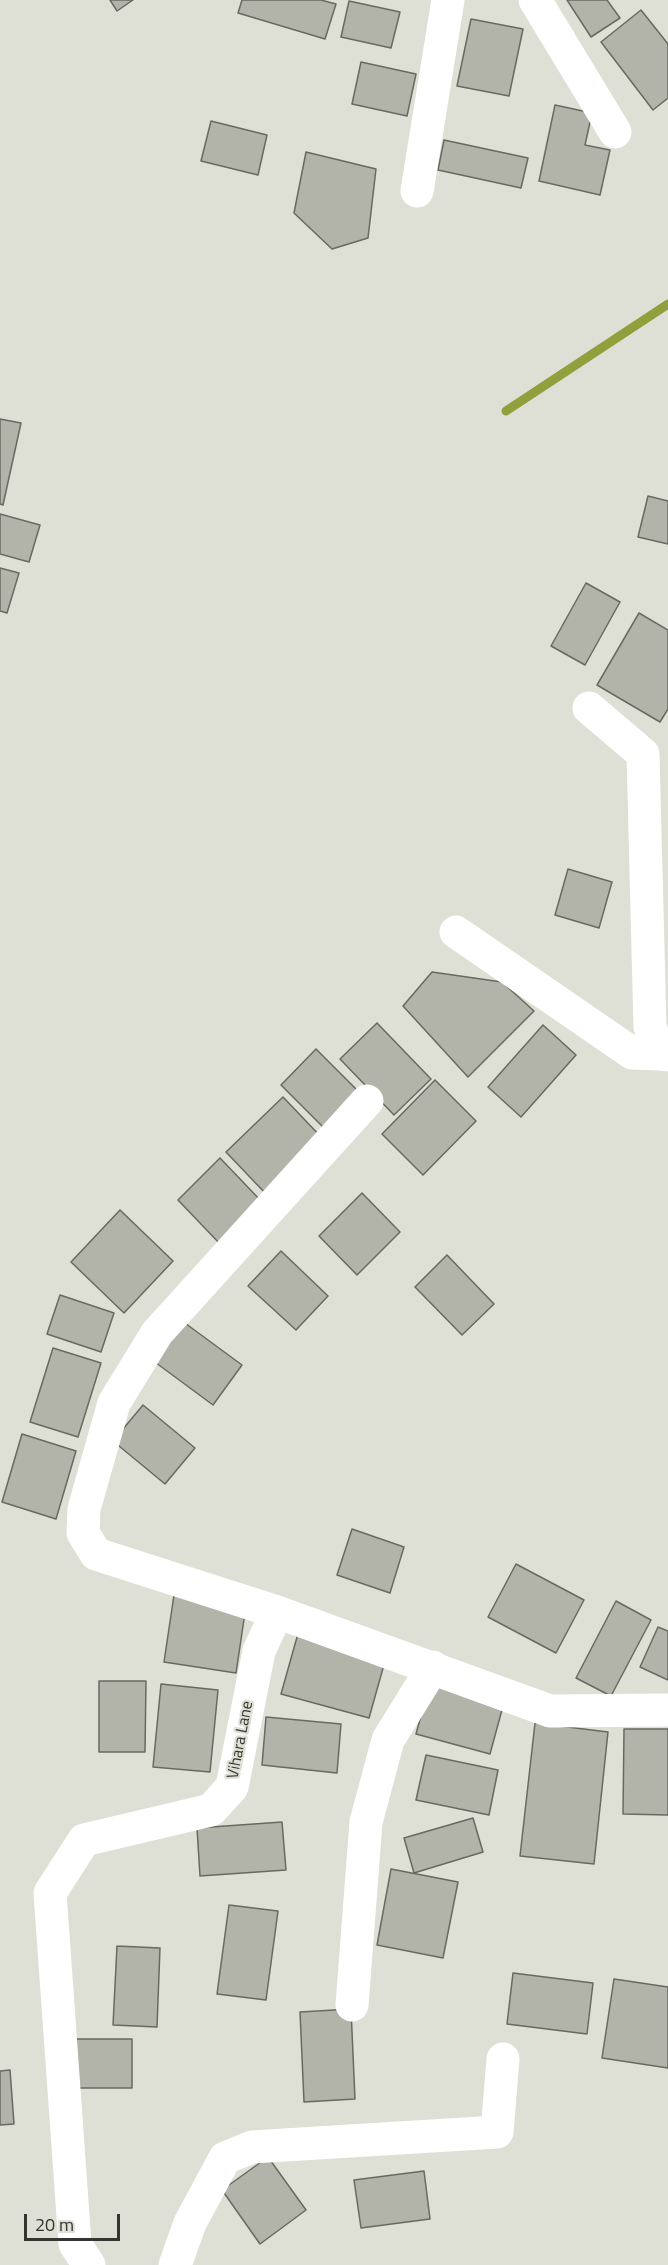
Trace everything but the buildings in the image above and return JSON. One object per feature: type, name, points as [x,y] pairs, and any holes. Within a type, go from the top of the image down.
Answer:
[{"type":"street","points":[[417,191],[448,0]]},
{"type":"street","points":[[535,0],[615,132]]},
{"type":"street","points":[[456,932],[632,1053],[664,1054],[650,1027],[643,754],[589,708]]},
{"type":"street","points":[[367,1101],[157,1333],[114,1403],[84,1509],[82,1533],[96,1554],[277,1612],[550,1711],[668,1710]]},
{"type":"street","name":"Vihara Lane","points":[[89,2265],[75,2244],[50,1893],[84,1840],[211,1810],[232,1787],[259,1651],[277,1612]]},
{"type":"street","points":[[352,2005],[366,1822],[388,1740],[433,1667]]},
{"type":"street","points":[[176,2265],[190,2223],[225,2158],[252,2147],[496,2132],[503,2059]]},
{"type":"waterway","points":[[506,411],[668,304]]}]
